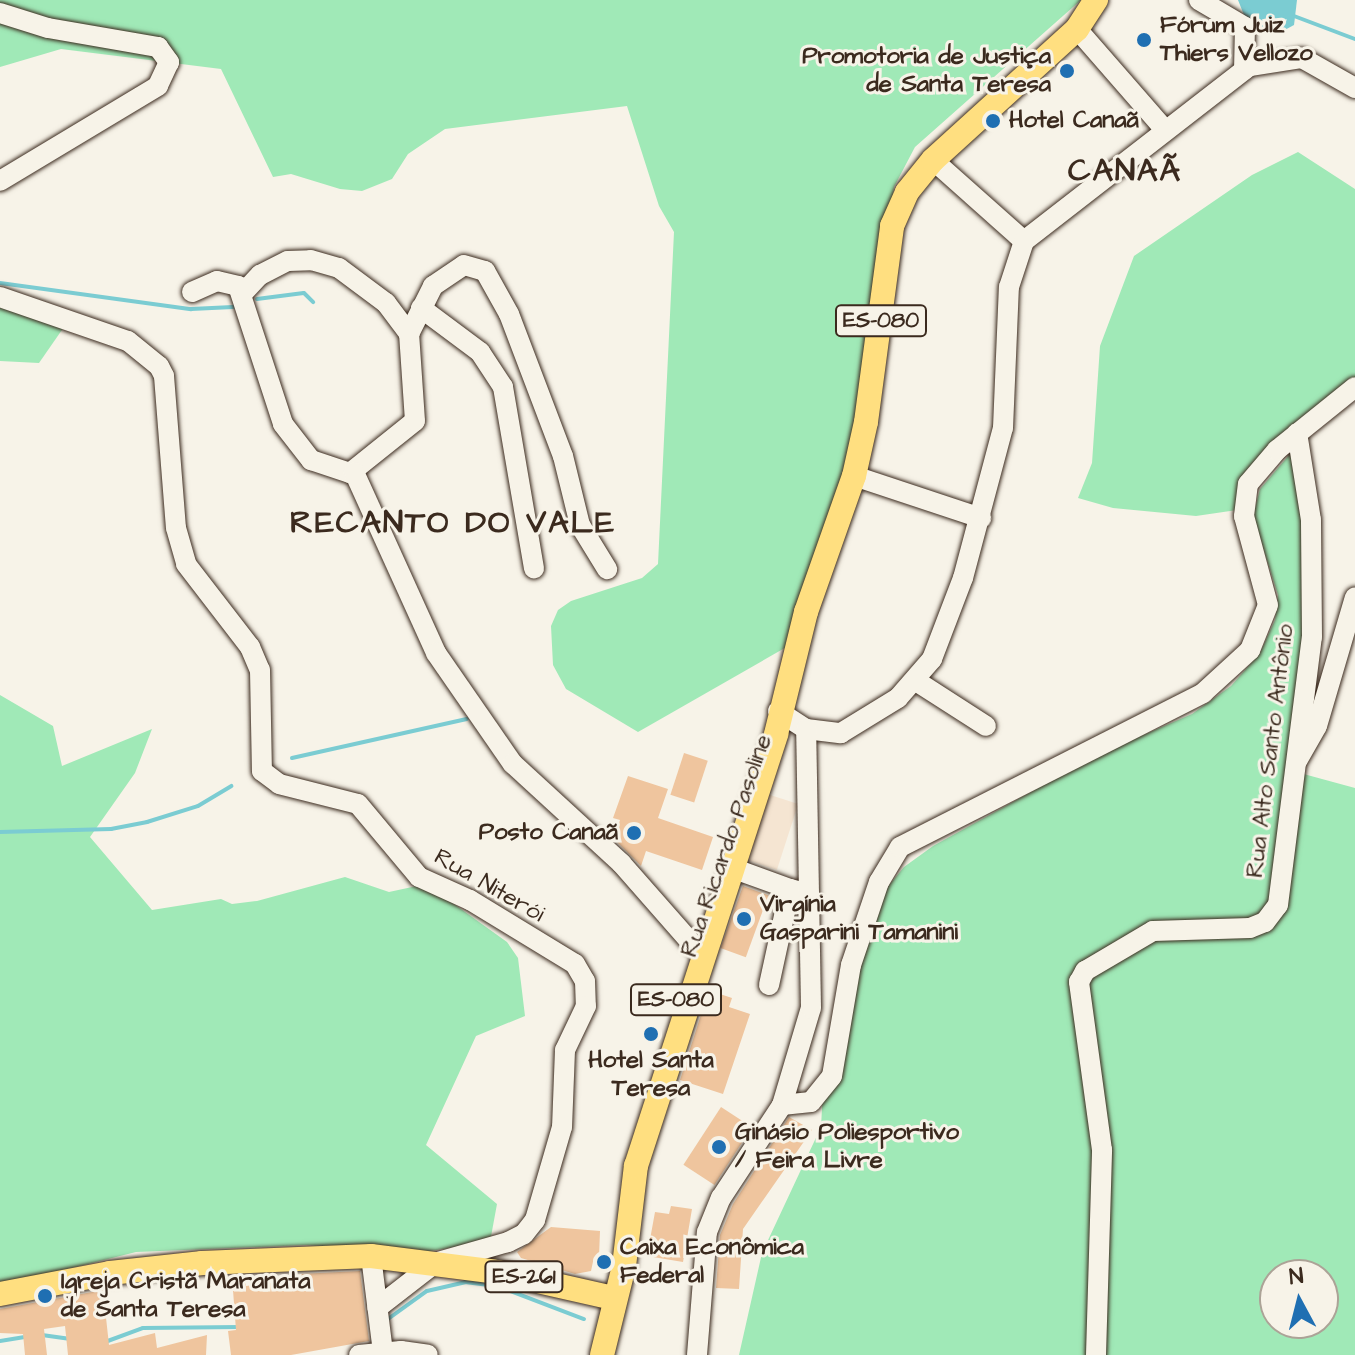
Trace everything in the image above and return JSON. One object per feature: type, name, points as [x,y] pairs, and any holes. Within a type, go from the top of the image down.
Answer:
[{"type":"main road","name":"ES-080","points":[[778,711],[854,476],[866,422],[892,226],[907,192],[933,160],[1077,29],[1096,0]]},
{"type":"main road","name":"Rua Ricardo Pasoline","points":[[613,1298],[611,1265],[620,1175],[764,730],[778,711]]},
{"type":"main road","name":"Rua Ricardo Pasoline","points":[[613,1298],[624,1266],[636,1166],[776,734],[778,711]]},
{"type":"main road","name":"ES-261","points":[[0,1294],[110,1273],[202,1263],[371,1256],[435,1263],[613,1298]]},
{"type":"main road","points":[[602,1355],[613,1298]]},
{"type":"street","points":[[1199,0],[1245,27],[1244,70]]},
{"type":"street","points":[[0,13],[48,28],[158,47],[169,62],[158,86],[0,181]]},
{"type":"street","points":[[1077,29],[1165,130]]},
{"type":"street","points":[[778,711],[806,729],[830,735],[854,729],[916,681],[948,625],[981,518],[1003,428],[1009,287],[1024,241],[1244,70],[1269,60],[1302,58],[1355,88]]},
{"type":"street","points":[[933,160],[1024,241]]},
{"type":"street","points":[[243,293],[260,275],[288,261],[311,260],[339,268],[386,303],[409,334]]},
{"type":"street","points":[[192,292],[226,281],[243,293],[283,424],[311,460],[340,472],[354,472],[415,421],[409,334],[439,279],[464,265],[485,271],[563,456],[580,525],[607,569]]},
{"type":"street","name":"Rua Niterói","points":[[0,297],[128,341],[147,354],[164,376],[181,547],[186,564],[257,660],[265,693],[258,751],[262,771],[279,784],[358,804],[419,877],[470,900],[575,964],[585,981],[586,1006],[565,1050],[562,1127],[542,1207],[524,1234],[435,1263]]},
{"type":"street","points":[[421,308],[480,352],[503,387],[534,568]]},
{"type":"street","name":"Rua Alto Santo Antônio","points":[[782,1105],[811,1102],[832,1076],[851,965],[879,882],[900,847],[1203,693],[1250,650],[1268,605],[1243,500],[1258,469],[1355,387]]},
{"type":"street","name":"Rua Alto Santo Antônio","points":[[1096,1355],[1102,1150],[1079,982],[1085,971],[1153,931],[1238,929],[1265,922],[1282,891],[1293,768],[1313,612],[1309,486],[1297,433]]},
{"type":"street","points":[[354,472],[436,653],[513,764],[621,863],[694,946]]},
{"type":"street","points":[[854,476],[981,518]]},
{"type":"street","points":[[1293,768],[1317,726],[1355,597]]},
{"type":"street","points":[[916,681],[986,726]]},
{"type":"street","points":[[697,1355],[710,1224],[782,1105],[811,1008],[800,892],[806,729]]},
{"type":"street","points":[[732,868],[800,892]]},
{"type":"street","points":[[769,985],[800,892]]},
{"type":"street","points":[[371,1256],[383,1352]]},
{"type":"street","points":[[378,1318],[435,1263]]},
{"type":"street","points":[[359,1355],[383,1352],[428,1355]]},
{"type":"shaded area","points":[[764,793],[798,804],[777,870],[743,859]]},
{"type":"green space","points":[[0,0],[1081,0],[915,147],[894,187],[864,407],[790,645],[638,732],[566,689],[553,665],[551,626],[558,610],[571,601],[642,578],[658,564],[674,232],[659,206],[627,106],[445,129],[408,154],[392,179],[362,191],[340,189],[291,174],[273,177],[221,69],[61,49],[0,67]]},
{"type":"green space","points":[[1298,152],[1355,189],[1355,381],[1281,439],[1237,510],[1196,516],[1113,508],[1078,498],[1092,463],[1100,346],[1134,256],[1252,175]]},
{"type":"green space","points":[[0,301],[64,327],[39,363],[0,361]]},
{"type":"green space","points":[[1296,447],[1310,472],[1300,773],[1355,788],[1355,1355],[739,1355],[762,1253],[821,1127],[823,1090],[849,993],[885,890],[904,867],[933,846],[1104,752],[1192,714],[1231,686],[1260,653],[1275,620],[1278,595],[1253,516],[1260,489]]},
{"type":"green space","points":[[0,695],[53,726],[62,766],[152,729],[135,773],[90,837],[152,910],[221,899],[232,904],[257,901],[345,877],[389,892],[426,884],[507,942],[518,958],[525,1016],[476,1036],[426,1145],[497,1204],[490,1242],[423,1252],[306,1245],[136,1252],[0,1286]]},
{"type":"water","points":[[1238,0],[1297,0],[1294,25],[1281,32],[1264,30],[1246,20]]},
{"type":"building","points":[[684,753],[708,761],[694,803],[670,795]]},
{"type":"building","points":[[628,776],[668,789],[658,818],[713,837],[702,870],[646,851],[641,866],[614,839],[620,820],[613,818]]},
{"type":"building","name":"Virgínia Gasparini Tamanini","points":[[743,886],[768,895],[746,957],[720,948]]},
{"type":"building","points":[[714,992],[732,998],[729,1007],[750,1014],[723,1094],[680,1080],[706,999],[711,1001]]},
{"type":"building","name":"Ginásio Poliesportivo / Feira Livre","points":[[721,1107],[752,1127],[714,1185],[683,1165]]},
{"type":"building","points":[[789,1117],[812,1130],[743,1229],[739,1289],[716,1288],[720,1235],[733,1204]]},
{"type":"building","points":[[671,1206],[692,1209],[683,1262],[647,1256],[655,1212],[669,1214]]},
{"type":"building","points":[[551,1227],[600,1231],[599,1257],[594,1257],[591,1271],[575,1274],[521,1258],[517,1252]]},
{"type":"building","points":[[360,1271],[369,1341],[291,1355],[231,1355],[228,1331],[236,1330],[232,1277],[246,1276],[246,1286],[299,1280],[299,1274]]},
{"type":"building","points":[[103,1290],[109,1345],[155,1333],[157,1348],[207,1335],[206,1355],[68,1355],[65,1326],[44,1329],[47,1355],[25,1355],[23,1334],[0,1333],[0,1309]]},
{"type":"waterway","points":[[1294,16],[1355,39]]},
{"type":"waterway","points":[[0,283],[191,309],[233,307]]},
{"type":"waterway","points":[[257,299],[304,293],[313,302]]},
{"type":"waterway","points":[[292,758],[467,719]]},
{"type":"waterway","points":[[0,832],[111,829],[147,822],[198,806],[231,786]]},
{"type":"waterway","points":[[388,1319],[427,1291],[465,1282],[497,1286],[584,1319]]},
{"type":"waterway","points":[[105,1342],[143,1328],[240,1327]]},
{"type":"waterway","points":[[42,1335],[69,1339]]},
{"type":"waterway","points":[[0,1341],[25,1337]]},
{"type":"place","name":"Fórum Juiz Thiers Vellozo","points":[[1144,40]]},
{"type":"place","name":"Promotoria de Justiça de Santa Teresa","points":[[1067,71]]},
{"type":"place","name":"Hotel Canaã","points":[[993,121]]},
{"type":"place","name":"Posto Canaã","points":[[634,833]]},
{"type":"place","name":"Virgínia Gasparini Tamanini","points":[[744,919]]},
{"type":"place","name":"Hotel Santa Teresa","points":[[651,1034]]},
{"type":"place","name":"Ginásio Poliesportivo / Feira Livre","points":[[719,1147]]},
{"type":"place","name":"Caixa Econômica Federal","points":[[604,1262]]},
{"type":"place","name":"Igreja Cristã Maranata de Santa Teresa","points":[[45,1296]]},
{"type":"district","name":"CANAÃ","points":[[1125,171]]},
{"type":"district","name":"RECANTO DO VALE","points":[[453,523]]}]
